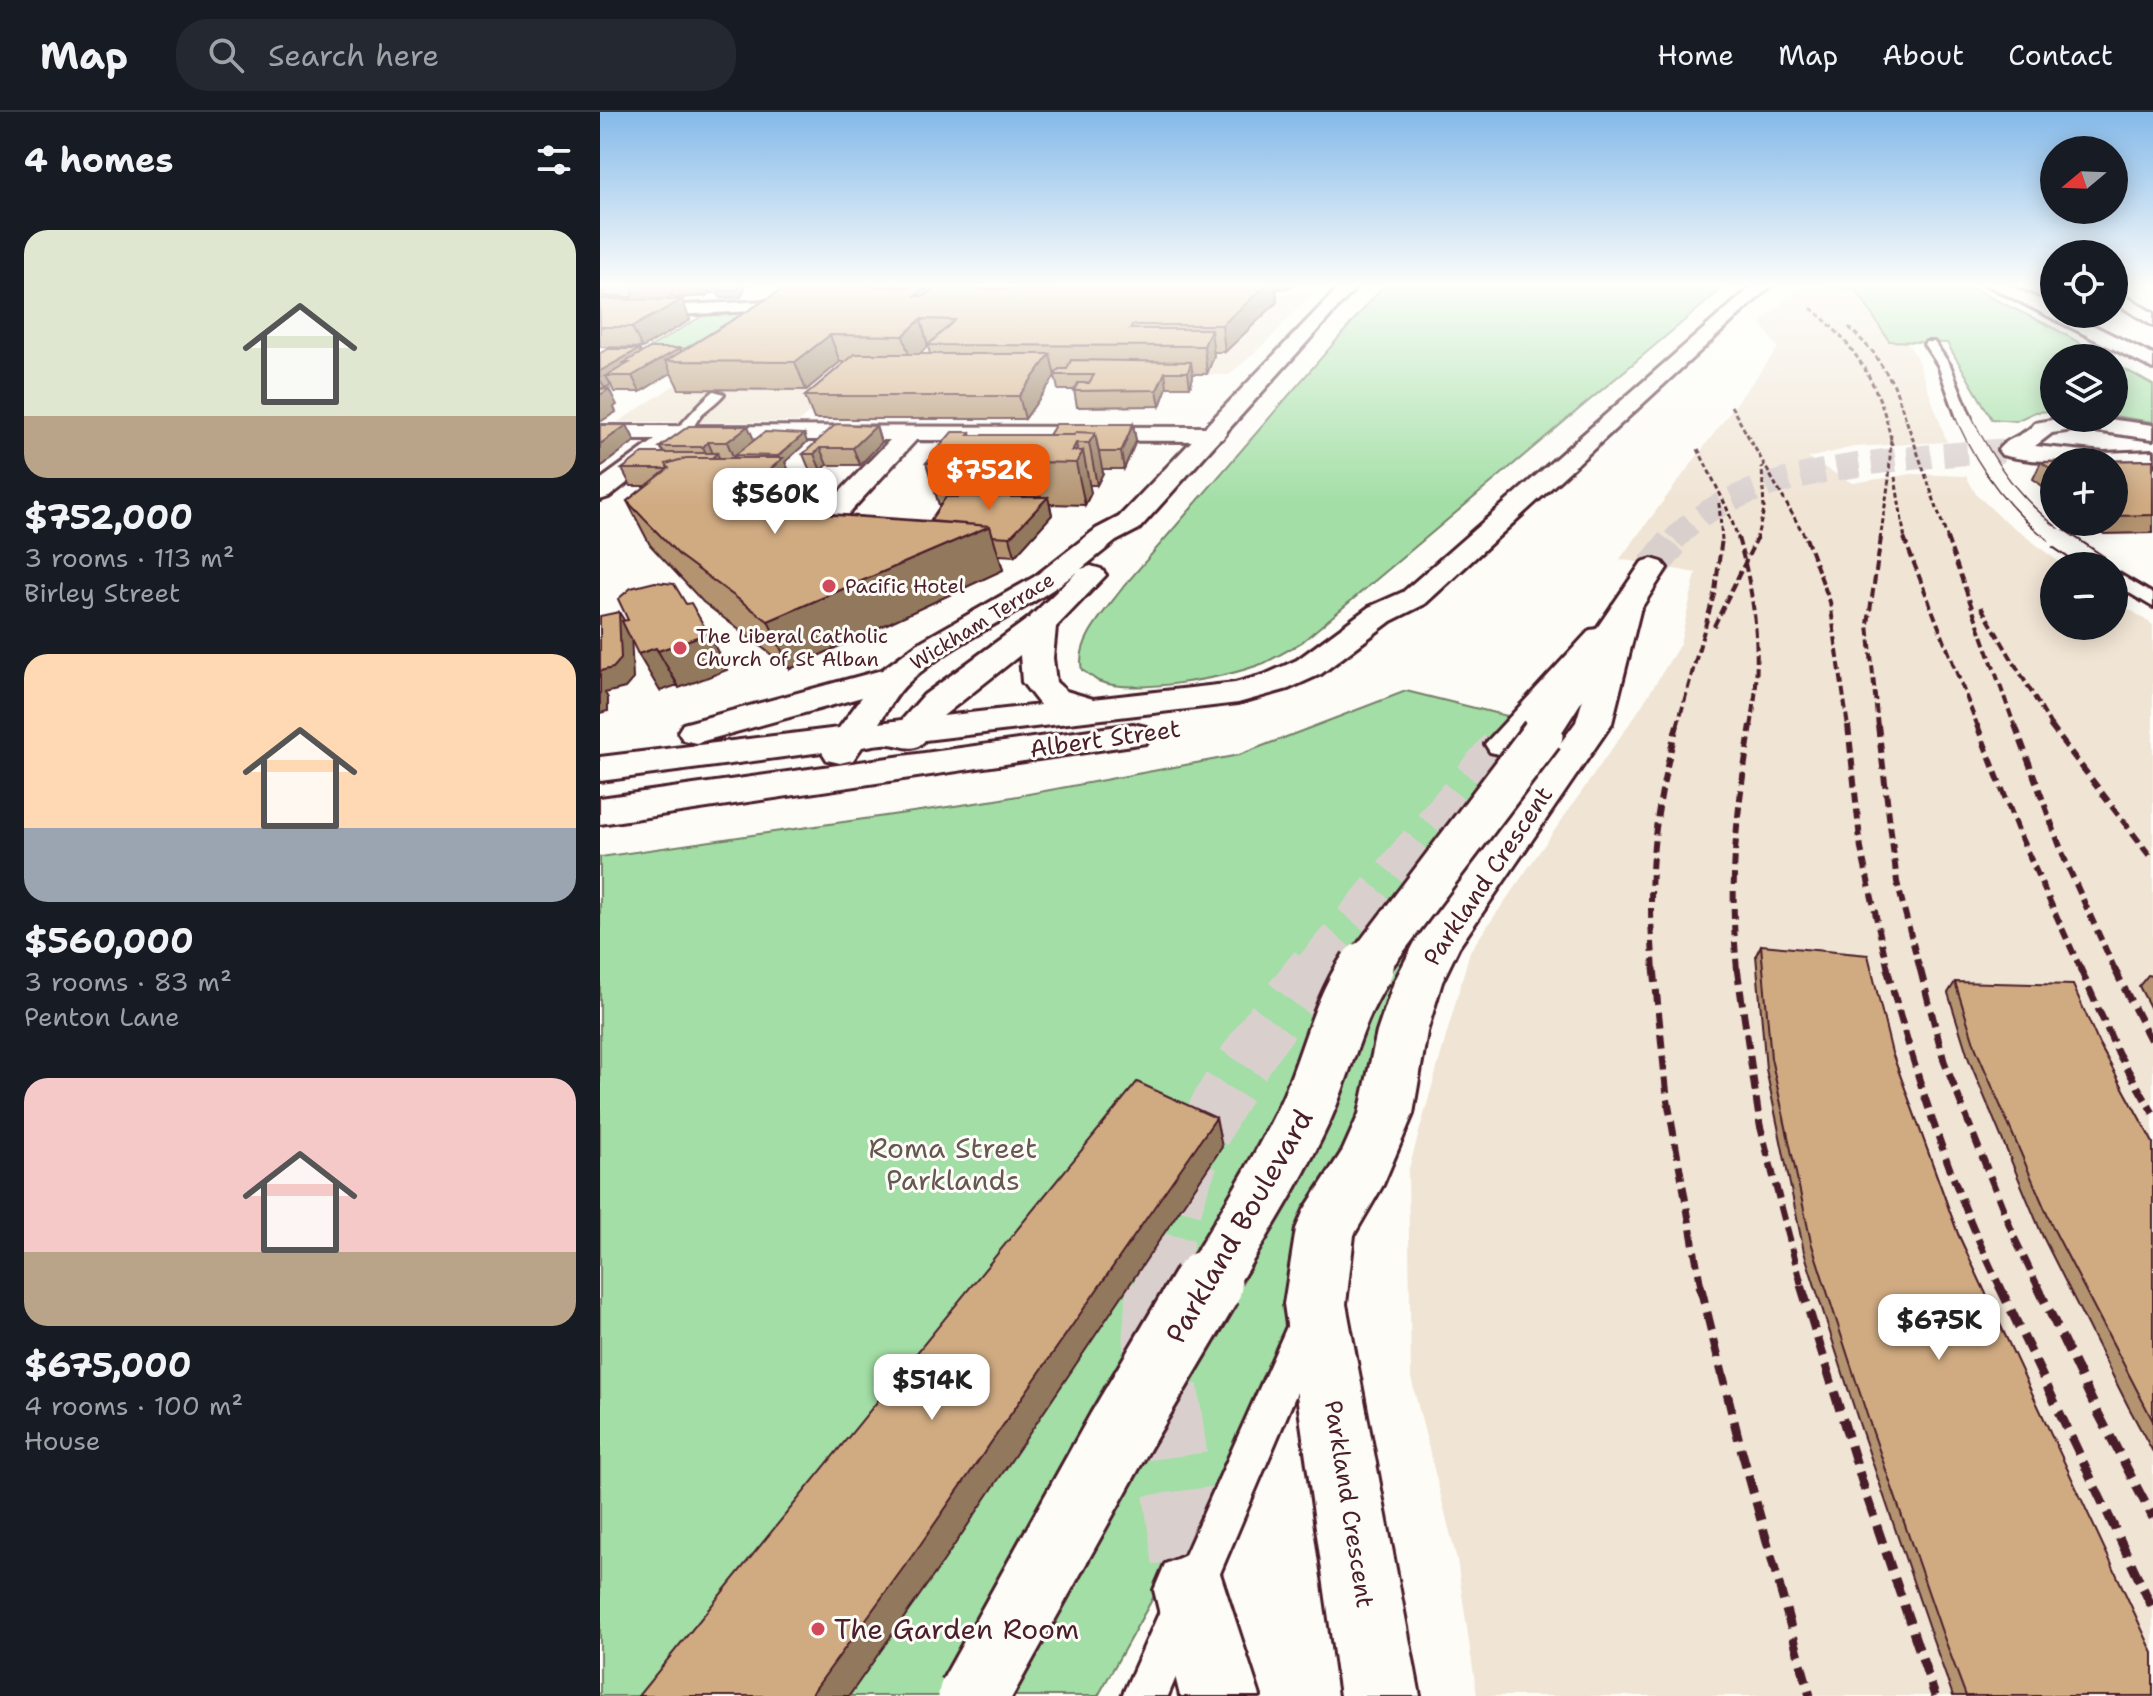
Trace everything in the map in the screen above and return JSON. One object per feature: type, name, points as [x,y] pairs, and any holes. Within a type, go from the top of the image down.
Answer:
[{"type":"street","name":"Wickham Terrace","points":[[821,779],[894,677],[945,641],[1045,583],[1106,535],[1129,523],[1284,357]]},
{"type":"street","name":"Albert Street","points":[[914,729],[1201,699],[1276,682],[1309,667],[1380,614],[1414,598],[1683,357]]},
{"type":"street","points":[[2128,429],[2153,432]]},
{"type":"street","points":[[2128,432],[2153,442]]},
{"type":"street","points":[[600,433],[1214,434]]},
{"type":"street","points":[[600,492],[680,433]]},
{"type":"street","points":[[2040,453],[2010,450],[2041,433],[2053,445],[2062,448]]},
{"type":"street","points":[[805,544],[909,434]]},
{"type":"street","points":[[2128,462],[2153,458]]},
{"type":"street","name":"Wickham Terrace","points":[[880,771],[936,702],[1040,625],[1126,541],[1129,523]]},
{"type":"street","points":[[1624,611],[1652,568]]},
{"type":"street","name":"Albert Street","points":[[600,811],[1207,726],[1259,713],[1312,692],[1337,677],[1399,624],[1414,598]]},
{"type":"street","name":"Parkland Boulevard","points":[[973,1696],[1121,1430],[1303,1120],[1348,998],[1364,971],[1522,740],[1624,611]]},
{"type":"street","name":"Parkland Crescent","points":[[1380,1696],[1315,1304],[1325,1229],[1363,1167],[1386,1114],[1402,1032],[1418,982],[1439,940],[1594,723],[1624,611]]},
{"type":"street","points":[[1040,625],[1037,685],[1045,695],[1058,702],[1098,709]]},
{"type":"street","points":[[600,754],[696,732],[894,677]]},
{"type":"street","points":[[600,769],[914,729]]},
{"type":"street","points":[[1191,1590],[1220,1696]]},
{"type":"lane","points":[[1939,357],[1976,448],[1997,482],[2010,497],[2081,552]]},
{"type":"lane","points":[[680,433],[689,426],[694,414],[718,394]]},
{"type":"lane","points":[[2128,585],[2153,602]]},
{"type":"lane","points":[[1145,1696],[1315,1304]]},
{"type":"shaded area","points":[[718,357],[1250,357],[1229,375],[857,369],[799,422],[618,422]]},
{"type":"shaded area","points":[[1771,357],[1916,357],[1947,442],[1854,447],[1808,458],[1852,483],[1912,474],[1966,476],[1976,494],[1999,516],[2046,552],[2040,552],[2040,640],[2128,640],[2128,608],[2153,625],[2153,1696],[1477,1696],[1457,1560],[1411,1378],[1408,1172],[1470,951],[1639,710],[1680,644],[1696,573],[1620,559]]},
{"type":"green space","points":[[1322,357],[1641,357],[1302,642],[1269,661],[1205,679],[1157,686],[1114,685],[1098,681],[1082,670],[1083,648],[1101,615]]},
{"type":"green space","points":[[1955,357],[2040,357],[2040,412],[2016,421],[1992,419]]},
{"type":"green space","points":[[2128,371],[2153,385],[2153,422],[2128,418]]},
{"type":"green space","name":"Roma Street Parklands","points":[[1406,691],[1507,716],[1383,1053],[1329,1284],[1098,1696],[600,1696],[600,857],[996,800],[1239,755]]},
{"type":"building","points":[[600,357],[625,357],[600,371]]},
{"type":"building","points":[[635,357],[665,357],[632,376],[606,376],[629,363],[624,363]]},
{"type":"building","points":[[673,357],[802,357],[795,362],[666,361]]},
{"type":"building","points":[[852,357],[1048,357],[1019,396],[805,396]]},
{"type":"building","points":[[1071,360],[1191,362],[1188,372],[1165,372],[1157,390],[1074,391],[1078,383],[1089,383],[1094,375],[1055,375],[1059,369],[1067,369]]},
{"type":"building","points":[[836,424],[876,426],[853,448],[820,448],[814,454],[803,454]]},
{"type":"building","points":[[1056,424],[1133,424],[1121,452],[1099,452],[1095,433],[1049,435]]},
{"type":"building","points":[[600,425],[627,425],[600,444]]},
{"type":"building","points":[[689,426],[748,426],[727,442],[708,442],[703,447],[660,447]]},
{"type":"building","points":[[765,432],[804,434],[778,456],[735,455]]},
{"type":"building","points":[[952,432],[970,432],[968,435],[1095,433],[1089,443],[1076,443],[1072,451],[1083,451],[1076,463],[946,460],[943,463],[926,463]]},
{"type":"building","points":[[643,453],[717,453],[712,458],[686,458],[666,464],[668,469],[622,469]]},
{"type":"building","points":[[686,458],[783,458],[742,494],[764,510],[990,526],[768,621],[680,556],[627,501],[669,468],[666,464]]},
{"type":"building","points":[[2128,460],[2153,460],[2153,515],[2128,516]]},
{"type":"building","points":[[946,497],[1048,497],[1010,537],[993,536],[990,526],[930,521]]},
{"type":"building","points":[[655,582],[674,584],[686,604],[691,603],[708,633],[658,651],[656,648],[638,654],[622,621],[628,620],[618,599],[631,588]]},
{"type":"building","points":[[619,612],[621,659],[613,668],[600,671],[600,616]]},
{"type":"building","points":[[1761,945],[1868,955],[1892,1053],[1958,1234],[2153,1653],[2153,1696],[1966,1696],[1868,1418],[1811,1242],[1771,1058]]},
{"type":"building","points":[[1955,982],[2073,985],[2099,1044],[2153,1143],[2153,1421],[2053,1228],[1976,1049]]},
{"type":"building","points":[[1137,1082],[1216,1118],[920,1545],[810,1696],[638,1696]]},
{"type":"tunnel","points":[[1675,539],[1703,515],[1741,495],[1784,480],[1880,462],[2010,450]]},
{"type":"tunnel","points":[[1652,568],[1675,539]]},
{"type":"tunnel","points":[[1314,970],[1503,744]]},
{"type":"tunnel","points":[[1161,1287],[1167,1241],[1178,1197],[1212,1116],[1259,1040],[1315,968]]},
{"type":"tunnel","points":[[1161,1285],[1157,1340],[1191,1590]]},
{"type":"railway","points":[[1857,357],[1874,386],[1891,440]]},
{"type":"railway","points":[[1876,357],[1894,385],[1948,540]]},
{"type":"railway","points":[[1731,406],[1806,539]]},
{"type":"railway","points":[[1891,435],[1891,440]]},
{"type":"railway","points":[[1880,540],[1889,479],[1891,440]]},
{"type":"railway","points":[[1891,440],[1892,445]]},
{"type":"railway","points":[[1698,449],[1739,540]]},
{"type":"railway","points":[[1756,540],[1764,510],[1762,466]]},
{"type":"railway","points":[[1895,477],[1905,540]]},
{"type":"railway","points":[[1719,503],[1722,539]]},
{"type":"railway","points":[[1738,538],[1744,564]]},
{"type":"railway","points":[[1744,564],[1757,538]]},
{"type":"railway","points":[[1878,727],[1868,624],[1881,538]]},
{"type":"railway","points":[[1904,538],[1978,727]]},
{"type":"railway","points":[[1947,538],[2015,727]]},
{"type":"railway","points":[[1677,727],[1715,591],[1722,539]]},
{"type":"railway","points":[[1806,539],[1830,602],[1848,727]]},
{"type":"railway","points":[[1714,626],[1744,564]]},
{"type":"railway","points":[[1744,564],[1750,585],[1757,655],[1751,727]]},
{"type":"railway","points":[[1981,607],[2052,727]]},
{"type":"railway","points":[[1654,970],[1651,906],[1654,846],[1677,725]]},
{"type":"railway","points":[[1737,970],[1735,847],[1751,725]]},
{"type":"railway","points":[[1848,725],[1861,849],[1888,970]]},
{"type":"railway","points":[[1878,725],[1897,882],[1920,970]]},
{"type":"railway","points":[[1977,725],[2021,838],[2081,970]]},
{"type":"railway","points":[[2015,725],[2065,860],[2115,970]]},
{"type":"railway","points":[[2050,725],[2153,860]]},
{"type":"railway","points":[[1654,968],[1667,1097],[1701,1287]]},
{"type":"railway","points":[[1737,968],[1760,1125],[1802,1287]]},
{"type":"railway","points":[[1887,968],[1936,1130],[2000,1287]]},
{"type":"railway","points":[[1920,968],[1944,1061],[2015,1239],[2038,1287]]},
{"type":"railway","points":[[2080,968],[2118,1053],[2153,1113]]},
{"type":"railway","points":[[2115,970],[2153,1045]]},
{"type":"railway","points":[[1700,1285],[1739,1441],[1810,1696]]},
{"type":"railway","points":[[1801,1285],[1866,1494],[1935,1696]]},
{"type":"railway","points":[[1999,1285],[2153,1609]]},
{"type":"railway","points":[[2037,1285],[2096,1409],[2153,1518]]},
{"type":"place","name":"Pacific Hotel","points":[[829,586]]},
{"type":"place","name":"The Liberal Catholic Church of St Alban","points":[[680,648]]},
{"type":"place","name":"The Garden Room","points":[[818,1629]]}]
